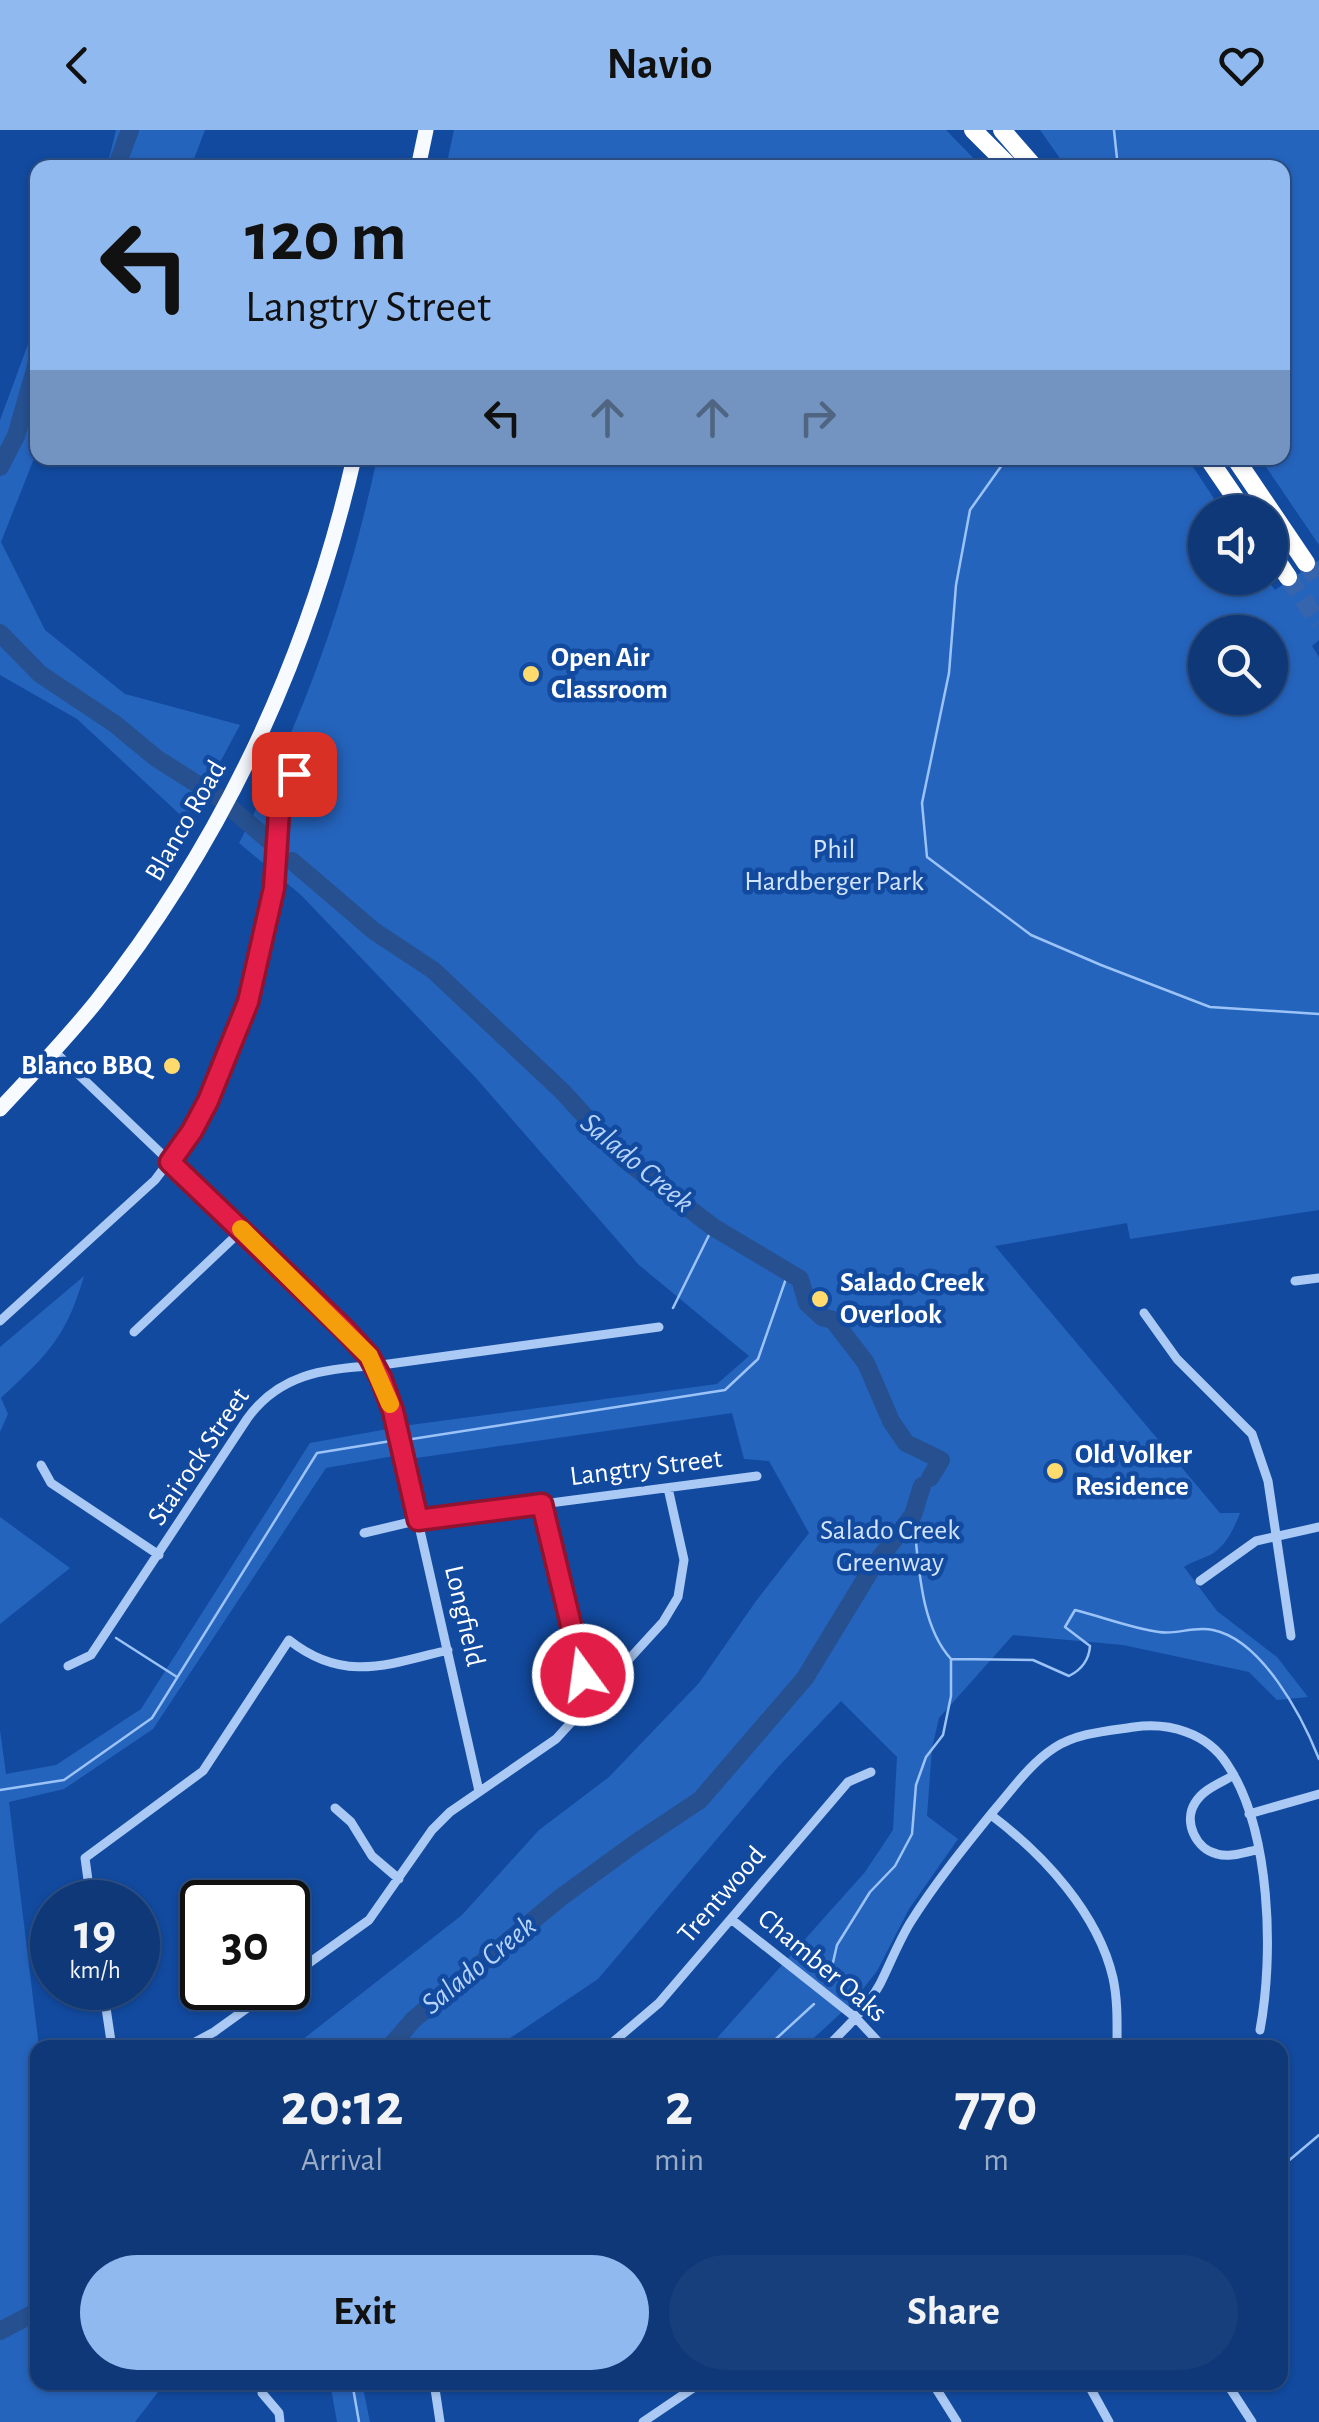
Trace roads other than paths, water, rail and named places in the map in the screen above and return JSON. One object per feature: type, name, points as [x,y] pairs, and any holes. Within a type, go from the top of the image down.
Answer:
[{"type":"highway","points":[[973,130],[1004,160]]},
{"type":"highway","points":[[983,130],[1006,160]]},
{"type":"highway","points":[[1002,130],[1030,160]]},
{"type":"highway","points":[[1016,130],[1033,160]]},
{"type":"highway","points":[[1213,465],[1233,495]]},
{"type":"highway","points":[[1240,465],[1306,564]]},
{"type":"main road","points":[[420,160],[426,130]]},
{"type":"main road","name":"Blanco Road","points":[[0,1109],[54,1051],[129,959],[238,786],[312,611],[352,465]]},
{"type":"street","points":[[0,1321],[155,1180],[192,1131],[248,1002],[274,888],[280,796],[294,774]]},
{"type":"street","name":"Longfield","points":[[54,1051],[344,1329],[374,1366],[393,1411],[480,1791]]},
{"type":"street","points":[[134,1332],[242,1230]]},
{"type":"street","points":[[1295,1281],[1319,1278]]},
{"type":"street","points":[[1144,1313],[1177,1358],[1252,1434],[1265,1468],[1291,1636]]},
{"type":"street","name":"Stairock Street","points":[[68,1666],[92,1654],[261,1401],[298,1377],[340,1367],[374,1366],[659,1328]]},
{"type":"street","points":[[41,1465],[52,1483],[159,1555]]},
{"type":"street","name":"Langtry Street","points":[[364,1533],[418,1520],[757,1476]]},
{"type":"street","points":[[310,1963],[376,1913],[432,1830],[450,1812],[542,1750],[663,1622],[678,1597],[684,1560],[668,1488]]},
{"type":"street","points":[[542,1504],[583,1675],[594,1697]]},
{"type":"street","points":[[1200,1582],[1249,1544],[1277,1534],[1319,1527]]},
{"type":"street","points":[[88,1880],[85,1858],[202,1771],[289,1640],[319,1660],[362,1668],[448,1650]]},
{"type":"street","points":[[834,2040],[856,2018],[880,1984],[924,1902],[1037,1761],[1055,1747],[1090,1734],[1150,1725],[1186,1731],[1208,1743],[1234,1775],[1249,1814],[1267,1907],[1268,1944],[1260,2030]]},
{"type":"street","name":"Trentwood","points":[[615,2040],[659,2003],[848,1782],[871,1772]]},
{"type":"street","points":[[1234,1775],[1196,1800],[1190,1815],[1194,1836],[1206,1850],[1216,1854],[1228,1856],[1257,1850]]},
{"type":"street","points":[[1249,1814],[1319,1794]]},
{"type":"street","points":[[336,1808],[351,1822],[372,1856],[399,1879]]},
{"type":"street","points":[[990,1815],[1022,1839],[1092,1924],[1113,1977],[1117,2040]]},
{"type":"street","name":"Chamber Oaks","points":[[731,1919],[856,2018],[877,2040]]},
{"type":"street","points":[[107,2010],[111,2040]]},
{"type":"street","points":[[199,2040],[244,2010]]},
{"type":"street","points":[[435,2390],[440,2422]]},
{"type":"street","points":[[642,2422],[690,2390]]},
{"type":"street","points":[[936,2390],[957,2422]]},
{"type":"street","points":[[1091,2390],[1109,2422]]},
{"type":"street","points":[[1231,2390],[1252,2422]]},
{"type":"street","points":[[262,2393],[278,2412],[280,2422]]},
{"type":"waterway","name":"Salado Creek","points":[[119,160],[130,130]]},
{"type":"waterway","points":[[1114,130],[1117,160]]},
{"type":"waterway","name":"Salado Creek","points":[[0,467],[16,436],[30,387]]},
{"type":"waterway","points":[[1002,465],[970,510],[956,585],[949,673],[922,803],[927,857],[1031,935],[1101,965],[1210,1007],[1319,1014]]},
{"type":"waterway","name":"Salado Creek","points":[[0,633],[40,674],[219,798],[272,843]]},
{"type":"waterway","name":"Salado Creek","points":[[292,861],[374,931],[433,970],[562,1091],[623,1158],[713,1227],[800,1279],[807,1303],[822,1317],[833,1320],[866,1363],[891,1421],[906,1443],[941,1460],[930,1478]]},
{"type":"waterway","points":[[673,1308],[713,1227]]},
{"type":"waterway","points":[[412,1439],[725,1390],[758,1359],[789,1270]]},
{"type":"waterway","points":[[0,1790],[64,1780],[152,1718],[317,1453],[391,1441]]},
{"type":"waterway","name":"Salado Creek","points":[[396,2040],[413,2020],[560,1898],[700,1800],[805,1678],[872,1568],[913,1515],[922,1486]]},
{"type":"waterway","points":[[829,1980],[837,1945],[870,1892],[895,1866],[912,1834],[916,1785],[926,1757],[943,1735],[951,1696],[951,1659],[940,1645],[926,1610],[913,1515]]},
{"type":"waterway","points":[[951,1659],[1033,1660],[1069,1676],[1084,1664],[1090,1646],[1065,1627],[1075,1610],[1159,1632],[1213,1630],[1248,1648],[1264,1664],[1291,1702],[1319,1759]]},
{"type":"waterway","points":[[116,1638],[177,1677]]},
{"type":"waterway","points":[[775,2040],[814,2004]]},
{"type":"waterway","points":[[1288,2161],[1319,2135]]},
{"type":"waterway","name":"Salado Creek","points":[[0,2331],[30,2315]]},
{"type":"waterway","points":[[353,2390],[359,2422]]},
{"type":"tunnel","points":[[1306,563],[1319,583]]},
{"type":"tunnel","points":[[1288,577],[1319,623]]},
{"type":"place","name":"Open Air Classroom","points":[[531,674]]},
{"type":"place","name":"Blanco BBQ","points":[[172,1066]]},
{"type":"place","name":"Salado Creek Overlook","points":[[820,1299]]},
{"type":"place","name":"Old Volker Residence","points":[[1055,1471]]},
{"type":"park label","name":"Phil Hardberger Park","points":[[834,866]]},
{"type":"park label","name":"Salado Creek Greenway","points":[[890,1547]]}]
